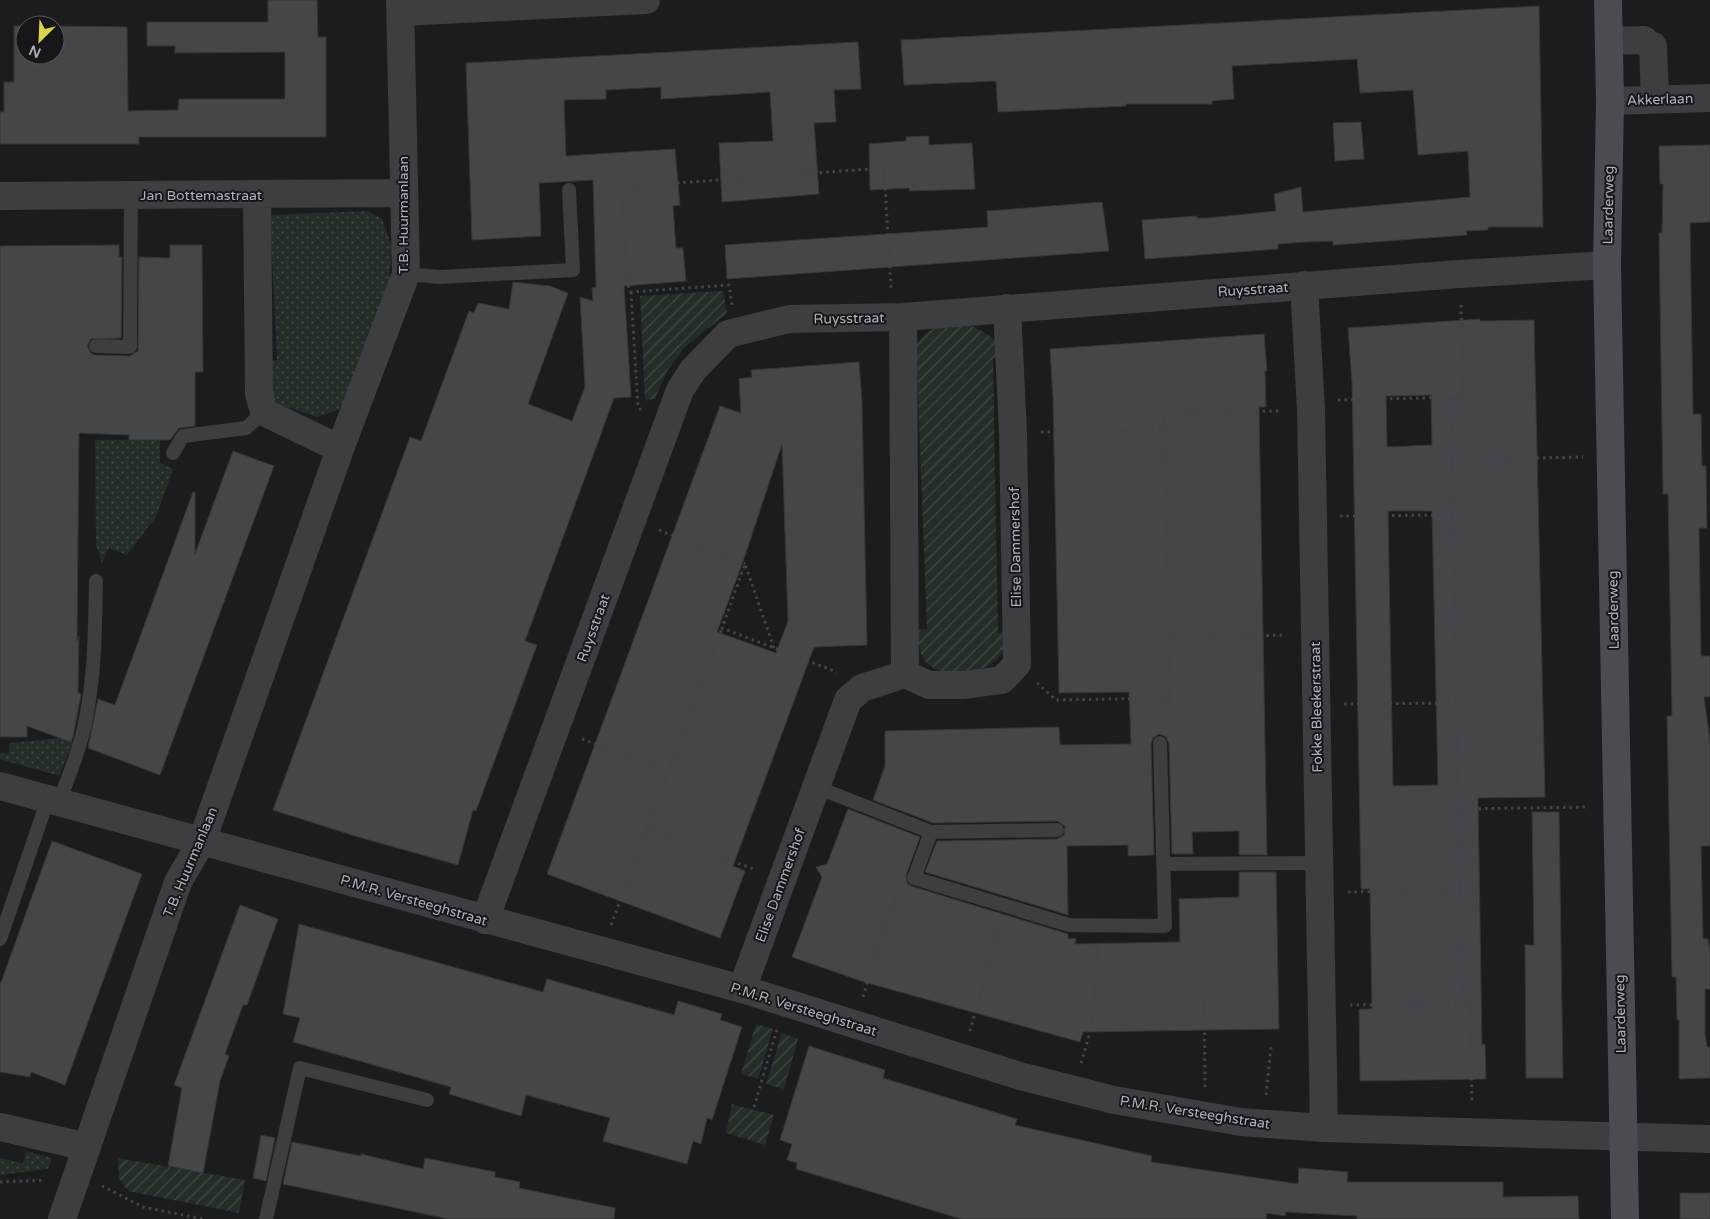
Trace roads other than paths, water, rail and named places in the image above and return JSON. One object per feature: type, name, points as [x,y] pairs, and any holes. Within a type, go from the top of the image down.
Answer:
[{"type":"street","points":[[401,6],[646,0]]},
{"type":"street","name":"Laarderweg","points":[[1608,0],[1610,101],[1607,265],[1625,1219]]},
{"type":"street","name":"T.B. Huurmanlaan","points":[[62,1219],[178,882],[202,841],[340,449],[406,274],[401,6]]},
{"type":"street","points":[[1609,42],[1649,43],[1655,99]]},
{"type":"street","name":"Akkerlaan","points":[[1610,101],[1710,98]]},
{"type":"street","name":"Jan Bottemastraat","points":[[0,196],[403,193]]},
{"type":"street","points":[[257,194],[259,394],[264,412],[340,449]]},
{"type":"street","name":"Ruysstraat","points":[[485,920],[680,390],[693,370],[728,334],[789,319],[898,317],[1459,274],[1607,265]]},
{"type":"street","name":"Fokke Bleekerstraat","points":[[1304,286],[1310,405],[1324,1128]]},
{"type":"street","name":"Elise Dammershof","points":[[742,989],[848,700],[862,688],[905,674],[929,684],[965,685],[1002,680],[1016,664],[1013,433],[1007,308]]},
{"type":"street","points":[[898,317],[905,674]]},
{"type":"street","name":"P.M.R. Versteeghstraat","points":[[0,786],[742,989],[962,1058],[1114,1100],[1201,1115],[1324,1128],[1710,1139]]},
{"type":"street","points":[[0,1127],[87,1147]]},
{"type":"lane","points":[[406,274],[440,277],[573,270],[569,190]]},
{"type":"lane","points":[[96,346],[130,347],[131,195]]},
{"type":"lane","points":[[173,453],[183,436],[246,428],[264,412]]},
{"type":"lane","points":[[1,934],[54,801],[79,748],[86,719],[94,662],[96,581]]},
{"type":"lane","points":[[931,832],[914,878],[1069,925],[1165,926],[1160,742]]},
{"type":"lane","points":[[816,787],[931,832],[1057,830]]},
{"type":"lane","points":[[1163,864],[1319,863]]},
{"type":"lane","points":[[266,1219],[300,1068],[427,1100]]}]
